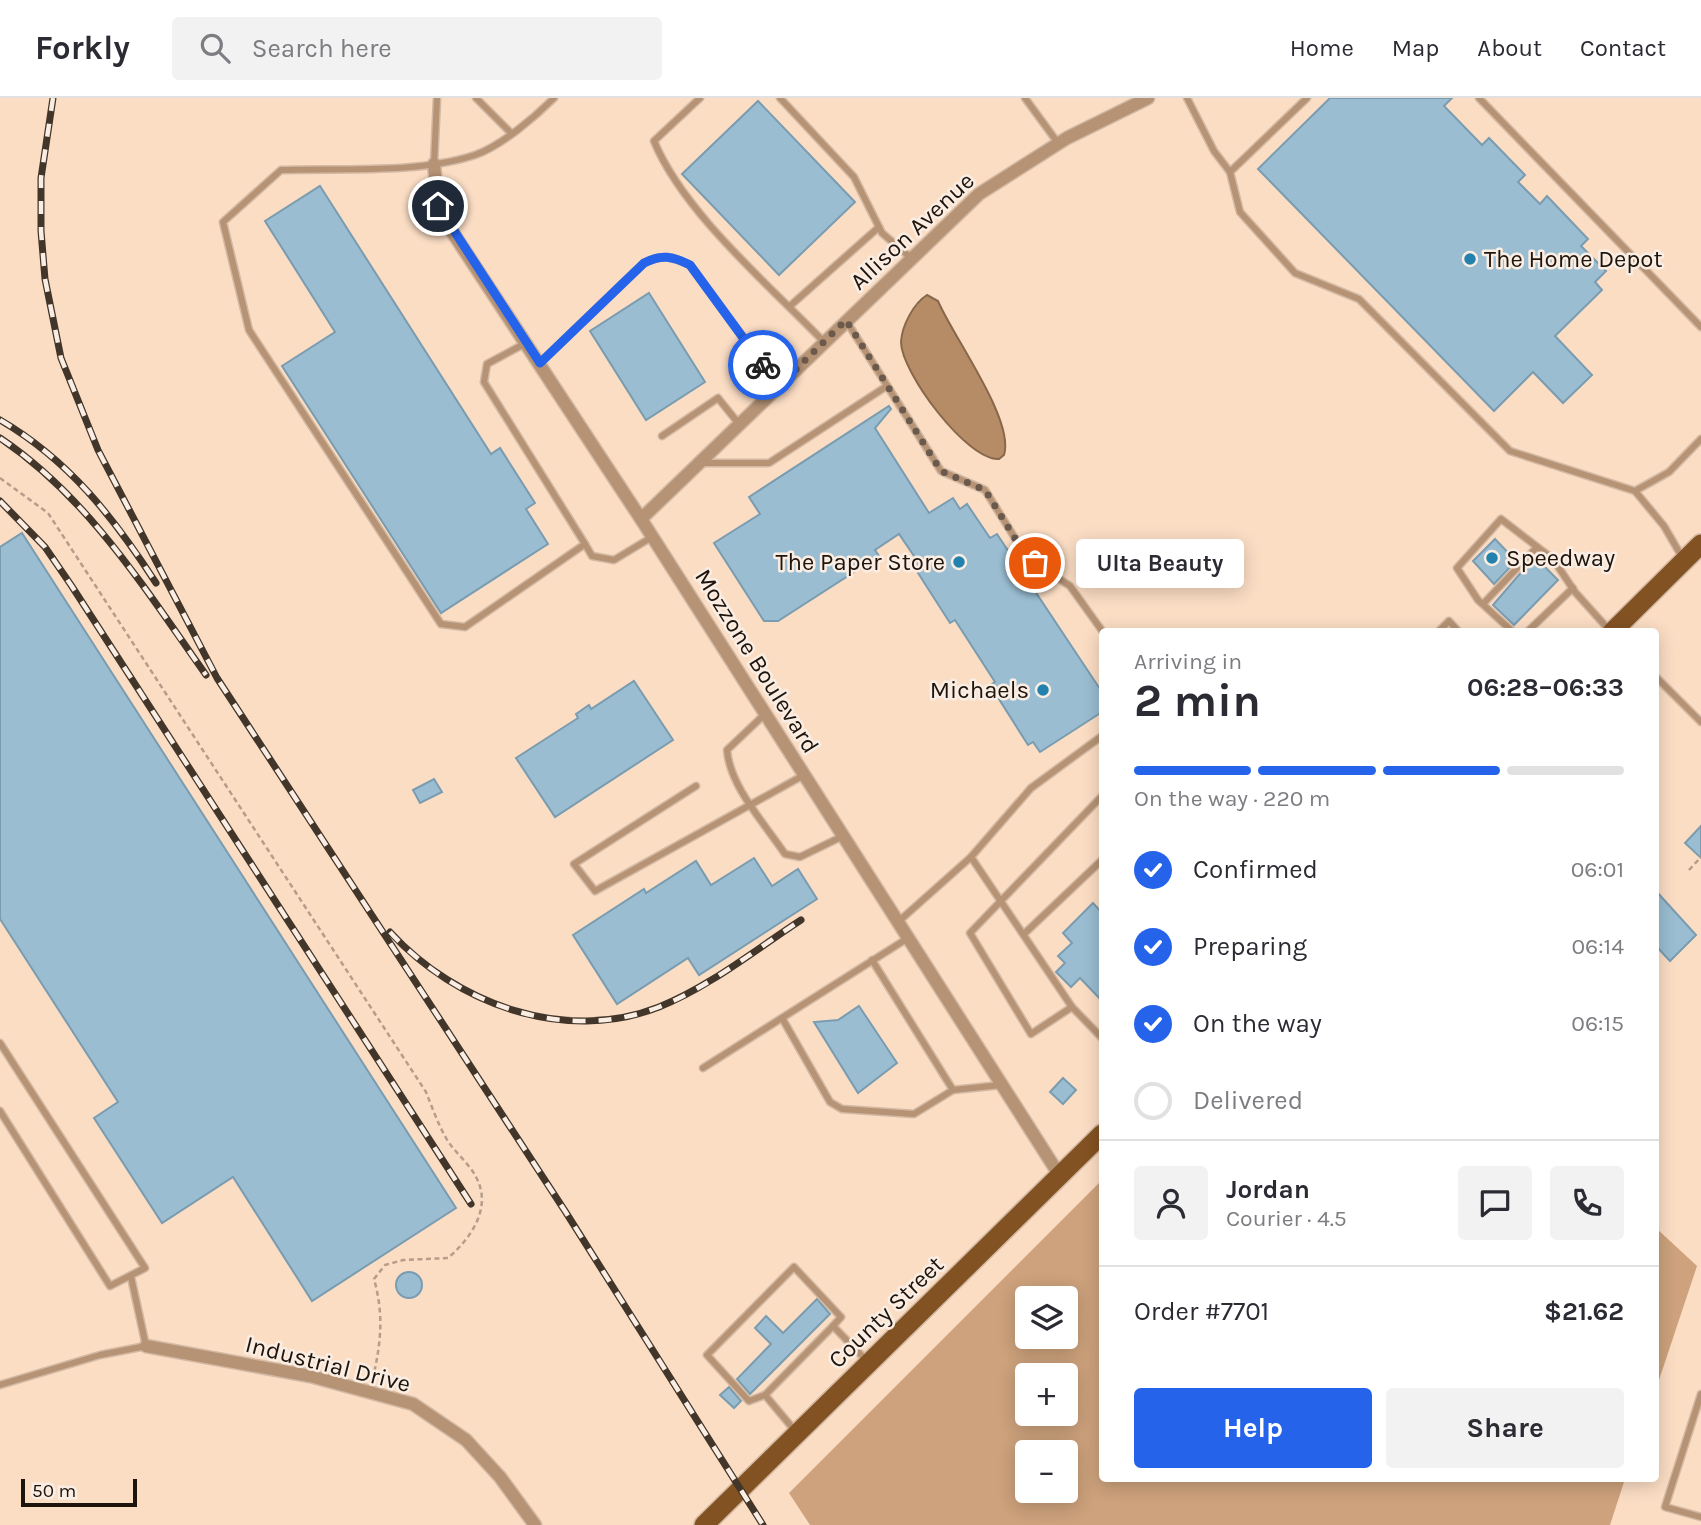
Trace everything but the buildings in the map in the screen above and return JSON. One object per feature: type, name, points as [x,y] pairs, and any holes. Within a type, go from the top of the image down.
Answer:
[{"type":"main road","points":[[1615,628],[1701,544]]},
{"type":"main road","name":"County Street","points":[[704,1525],[1099,1137]]},
{"type":"street","name":"Allison Avenue","points":[[641,519],[979,194],[1058,143],[1147,98]]},
{"type":"street","name":"Mozzone Boulevard","points":[[434,164],[438,206],[447,224],[641,519],[1060,1177]]},
{"type":"street","name":"Industrial Drive","points":[[146,1346],[310,1376],[413,1404],[466,1440],[500,1477],[535,1525]]},
{"type":"lane","points":[[434,164],[437,98]]},
{"type":"lane","points":[[476,98],[511,133]]},
{"type":"lane","points":[[554,98],[535,117],[478,154],[434,164],[281,170],[223,222],[249,330],[441,624],[465,627],[585,544]]},
{"type":"lane","points":[[700,98],[654,141],[666,169],[693,205],[824,342]]},
{"type":"lane","points":[[780,98],[854,177],[879,227],[911,258]]},
{"type":"lane","points":[[1024,98],[1058,143]]},
{"type":"lane","points":[[1187,98],[1214,151],[1230,172],[1240,212],[1295,273],[1359,299],[1510,451],[1635,492],[1664,526],[1684,560]]},
{"type":"lane","points":[[1230,172],[1307,98]]},
{"type":"lane","points":[[1479,98],[1701,327]]},
{"type":"lane","points":[[790,306],[879,227]]},
{"type":"lane","points":[[540,363],[644,263],[656,256],[672,256],[690,265],[779,386]]},
{"type":"lane","points":[[846,320],[941,471],[985,490],[1023,551],[1035,563],[1070,586],[1100,628]]},
{"type":"lane","points":[[526,343],[487,364],[484,382],[592,556],[614,561],[652,537]]},
{"type":"lane","points":[[699,463],[769,463],[887,386]]},
{"type":"lane","points":[[662,436],[718,398],[739,424]]},
{"type":"lane","points":[[1635,492],[1669,472],[1701,439]]},
{"type":"lane","points":[[1509,628],[1483,604],[1457,568],[1501,519],[1553,559],[1573,588],[1608,628]]},
{"type":"lane","points":[[1483,604],[1537,547]]},
{"type":"lane","points":[[1531,628],[1573,588]]},
{"type":"lane","points":[[1442,628],[1450,621],[1456,628]]},
{"type":"lane","points":[[1659,680],[1701,722]]},
{"type":"lane","points":[[765,713],[727,750],[728,766],[752,805],[785,854],[800,857],[843,836]]},
{"type":"lane","points":[[898,922],[971,857],[1031,788],[1099,738]]},
{"type":"lane","points":[[696,786],[574,864],[595,891],[804,775]]},
{"type":"lane","points":[[1072,1007],[1031,1034],[970,933],[1099,799]]},
{"type":"lane","points":[[971,857],[1072,1007],[1099,1035]]},
{"type":"lane","points":[[1024,934],[1099,863]]},
{"type":"lane","points":[[703,1068],[908,938]]},
{"type":"lane","points":[[873,960],[953,1090]]},
{"type":"lane","points":[[782,1017],[830,1102],[842,1109],[914,1114],[953,1090],[1001,1085]]},
{"type":"lane","points":[[0,1043],[145,1268],[110,1286],[0,1111]]},
{"type":"lane","points":[[794,1268],[841,1317],[765,1395],[750,1401],[707,1355],[794,1268]]},
{"type":"lane","points":[[0,1385],[100,1355],[146,1346],[131,1277]]},
{"type":"lane","points":[[833,1325],[869,1363]]},
{"type":"lane","points":[[1701,1394],[1665,1507],[1701,1517]]},
{"type":"lane","points":[[765,1395],[797,1433]]},
{"type":"path","points":[[0,478],[48,513],[426,1092],[446,1138],[477,1177],[481,1193],[480,1213],[468,1240],[448,1258],[394,1262],[385,1265],[374,1279],[382,1308],[382,1341],[369,1392]]},
{"type":"path","points":[[1689,870],[1701,857]]},
{"type":"shaded area","points":[[927,295],[938,301],[992,400],[1005,440],[1004,455],[999,459],[986,456],[954,431],[924,393],[904,356],[901,342],[906,322],[913,309]]},
{"type":"shaded area","points":[[1099,1183],[1099,1482],[1624,1482],[1610,1525],[810,1525],[789,1493]]},
{"type":"shaded area","points":[[1659,1231],[1697,1266],[1659,1380]]},
{"type":"railway","points":[[53,98],[41,178],[45,279],[61,358],[98,450],[217,678],[565,1211],[763,1525]]},
{"type":"railway","points":[[0,420],[48,453],[69,472],[106,513],[156,583]]},
{"type":"railway","points":[[0,438],[61,488],[88,517],[137,578],[206,675]]},
{"type":"railway","points":[[0,501],[45,547],[71,585],[471,1204]]},
{"type":"railway","points":[[390,932],[417,957],[447,979],[479,997],[550,1019],[587,1021],[623,1017],[678,999],[714,979],[801,920]]},
{"type":"way so far","points":[[763,365],[779,386],[846,320],[941,471],[985,490],[1023,551],[1035,563]]},
{"type":"place","name":"The Home Depot","points":[[1470,259]]},
{"type":"place","name":"Speedway","points":[[1492,558]]},
{"type":"place","name":"The Paper Store","points":[[959,562]]},
{"type":"place","name":"Ulta Beauty","points":[[1035,563]]},
{"type":"place","name":"Michaels","points":[[1043,690]]},
{"type":"route","points":[[438,206],[459,243],[540,363],[644,263],[656,256],[672,256],[690,265],[763,365]]}]
